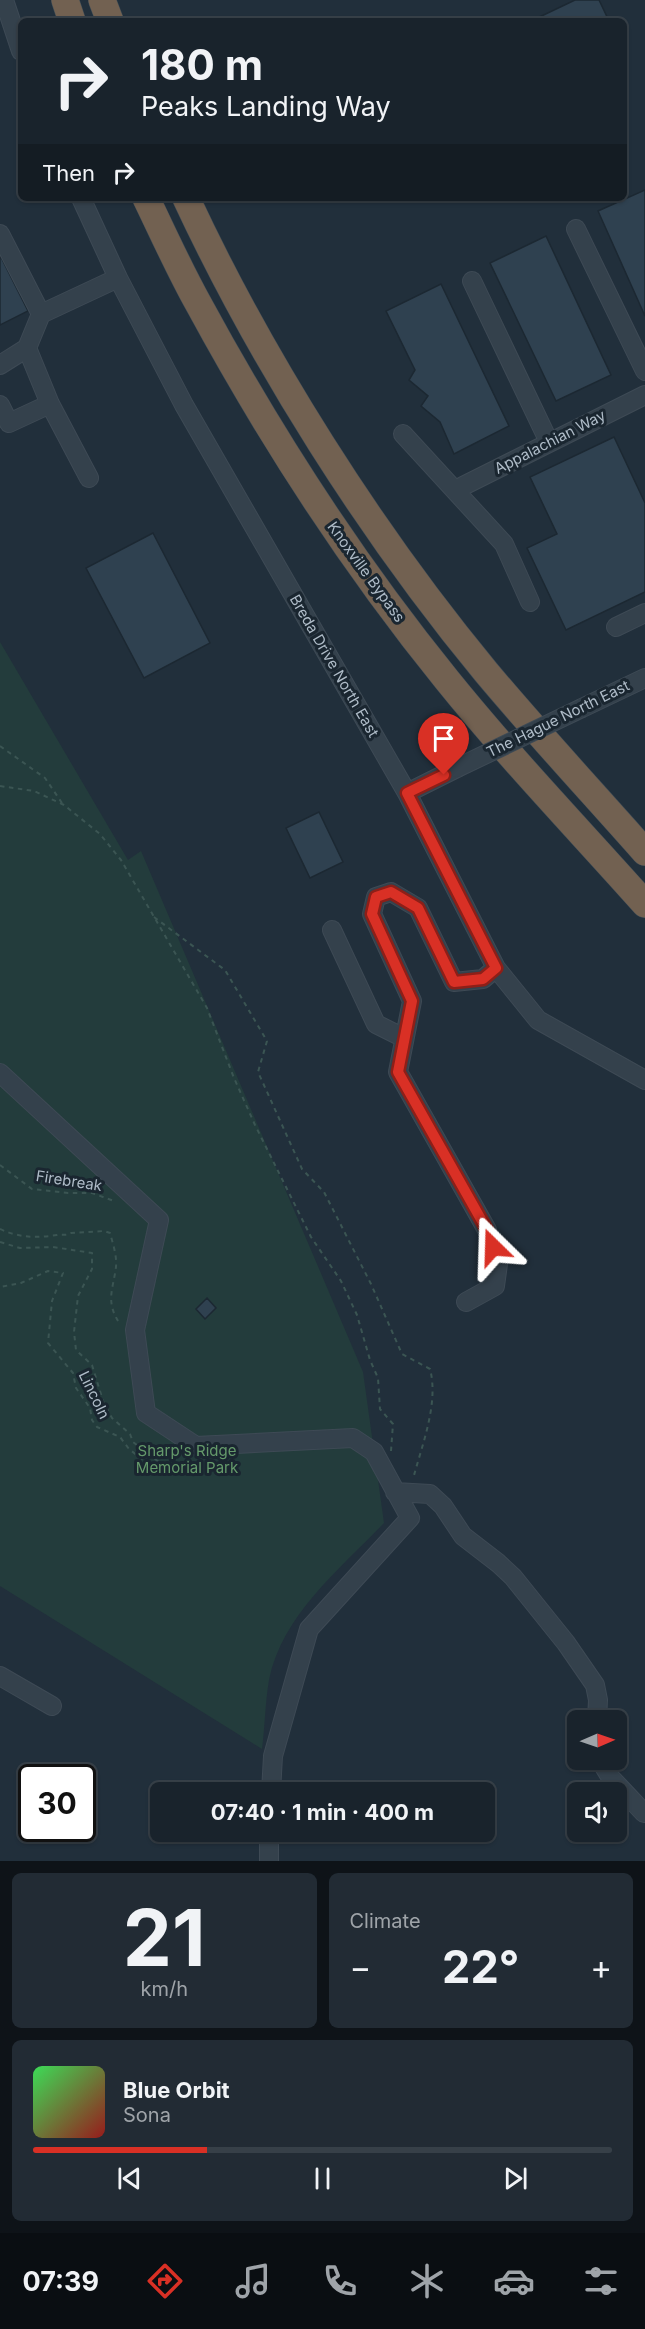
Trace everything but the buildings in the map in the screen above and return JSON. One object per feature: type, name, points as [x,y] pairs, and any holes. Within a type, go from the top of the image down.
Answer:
[{"type":"highway","points":[[64,0],[71,18]]},
{"type":"highway","points":[[102,0],[109,18]]},
{"type":"highway","name":"Knoxville Bypass","points":[[147,201],[197,301],[239,377],[342,540],[448,681],[645,904]]},
{"type":"highway","points":[[187,201],[222,272],[299,406],[389,544],[485,671],[645,852]]},
{"type":"street","points":[[4,0],[18,42]]},
{"type":"street","name":"Breda Drive North East","points":[[82,201],[117,278],[184,405],[407,793],[496,968],[538,1020],[645,1080]]},
{"type":"street","points":[[576,229],[645,371]]},
{"type":"street","points":[[0,234],[41,314]]},
{"type":"street","points":[[0,364],[27,348],[41,314],[117,278]]},
{"type":"street","points":[[472,281],[549,442]]},
{"type":"street","points":[[27,348],[50,404],[89,478]]},
{"type":"street","name":"Appalachian Way","points":[[457,493],[463,486],[645,395]]},
{"type":"street","points":[[0,405],[9,423],[50,404]]},
{"type":"street","points":[[403,434],[504,544],[530,602]]},
{"type":"street","points":[[615,627],[645,614]]},
{"type":"street","name":"The Hague North East","points":[[407,793],[645,678]]},
{"type":"street","points":[[466,1302],[495,1286],[498,1264],[487,1230],[398,1072],[412,1001],[372,914],[376,897],[391,892],[418,908],[454,982],[483,979],[496,968]]},
{"type":"street","points":[[332,930],[376,1024],[404,1038]]},
{"type":"street","points":[[0,1073],[159,1220],[135,1330],[146,1413],[196,1446],[353,1438],[374,1452],[398,1485],[410,1518],[309,1629],[273,1756],[272,1782]]},
{"type":"street","points":[[398,1485],[430,1494],[443,1506],[463,1536],[513,1577],[566,1643],[595,1685],[598,1710]]},
{"type":"street","points":[[0,1676],[52,1706]]},
{"type":"street","points":[[606,1770],[644,1813]]},
{"type":"street","points":[[269,1842],[269,1861]]},
{"type":"path","points":[[0,746],[45,778],[64,805]]},
{"type":"path","points":[[0,786],[34,791],[64,805],[100,834],[121,860],[207,1008],[255,1125],[311,1237],[341,1281],[357,1315],[369,1360],[378,1378],[380,1409],[393,1424],[398,1485]]},
{"type":"path","points":[[152,916],[225,970],[247,1004],[267,1041],[258,1072],[302,1169],[324,1192],[371,1284],[402,1354],[430,1369],[434,1383],[428,1420],[398,1485]]},
{"type":"path","name":"Firebreak","points":[[0,1165],[32,1189],[92,1193],[120,1204],[139,1202]]},
{"type":"path","points":[[0,1229],[11,1234],[39,1238],[71,1233],[104,1231],[111,1233],[117,1265],[111,1293],[111,1306],[123,1328],[135,1330]]},
{"type":"path","name":"Lincoln","points":[[0,1242],[20,1248],[53,1247],[92,1253],[92,1269],[78,1296],[74,1332],[76,1350],[92,1365],[104,1404],[112,1418],[130,1434],[133,1442],[164,1466],[163,1468],[143,1460],[129,1449],[120,1437],[97,1428],[92,1420],[90,1408],[76,1388],[73,1373],[48,1343],[52,1301],[63,1273],[48,1271],[21,1283],[0,1287]]},
{"type":"green space","name":"Sharp's Ridge Memorial Park","points":[[0,642],[128,860],[141,851],[363,1372],[384,1523],[315,1594],[286,1635],[276,1656],[269,1680],[262,1749],[0,1586]]},
{"type":"route","points":[[444,775],[407,793],[496,968],[483,979],[454,982],[418,908],[391,892],[376,897],[372,914],[412,1001],[398,1072],[487,1230],[493,1247]]}]
